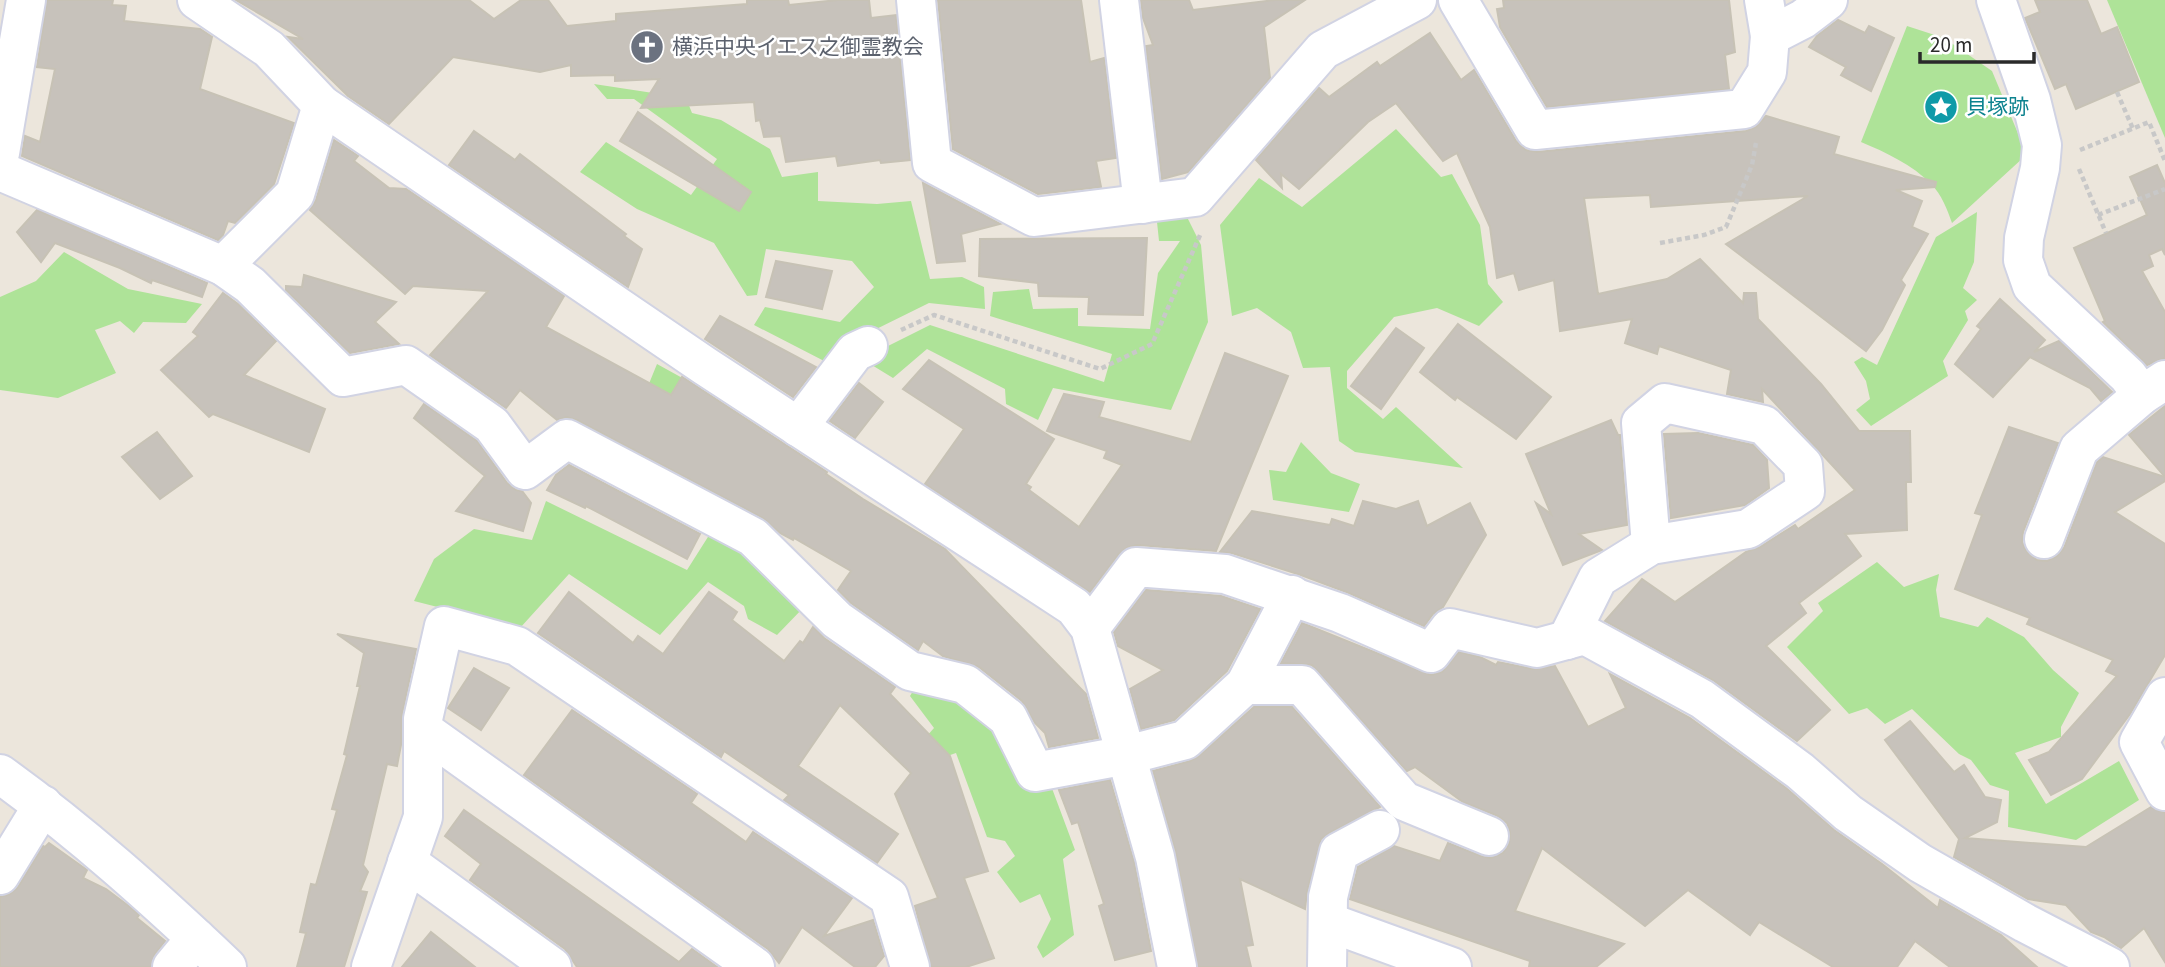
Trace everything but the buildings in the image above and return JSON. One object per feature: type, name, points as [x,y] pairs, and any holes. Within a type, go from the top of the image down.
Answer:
[{"type":"street","points":[[0,153],[26,0]]},
{"type":"street","points":[[197,0],[269,49],[322,105],[798,427],[1073,607],[1090,628],[1127,755],[1155,857],[1177,967]]},
{"type":"street","points":[[916,0],[932,163],[1034,217],[1195,197],[1323,50],[1417,0]]},
{"type":"street","points":[[1119,0],[1143,204]]},
{"type":"street","points":[[1458,0],[1535,130],[1744,109],[1767,72],[1767,18],[1803,19],[1828,0]]},
{"type":"street","points":[[1996,0],[2031,100],[2042,145],[2040,168],[2024,238],[2023,260],[2032,286],[2129,376],[2153,388],[2079,449],[2044,539]]},
{"type":"street","points":[[223,266],[295,194],[322,105]]},
{"type":"street","points":[[0,171],[223,266],[250,285],[343,377],[406,365],[492,425],[525,470],[567,439],[753,537],[836,620],[910,671],[965,684],[1008,718],[1035,772],[1127,755],[1185,740],[1245,685],[1292,596]]},
{"type":"street","points":[[798,427],[855,352],[868,346]]},
{"type":"street","points":[[1567,640],[1598,578],[1651,545],[1748,529],[1805,491],[1803,465],[1764,425],[1665,402],[1641,423],[1651,545]]},
{"type":"street","points":[[1090,628],[1136,567],[1226,574],[1292,596],[1431,653],[1450,628],[1537,648],[1585,635],[1702,699],[1800,771],[1848,813],[1920,863],[2025,923],[2110,967]]},
{"type":"street","points":[[371,967],[423,817],[423,719],[444,626],[517,646],[889,897],[910,967]]},
{"type":"street","points":[[1245,685],[1302,685],[1404,801],[1489,836]]},
{"type":"street","points":[[2165,697],[2139,742],[2165,791]]},
{"type":"street","points":[[423,730],[755,967]]},
{"type":"street","points":[[0,774],[43,805],[122,871],[227,967]]},
{"type":"street","points":[[0,875],[43,805]]},
{"type":"street","points":[[1327,967],[1328,897],[1339,852],[1380,830]]},
{"type":"street","points":[[407,862],[552,967]]},
{"type":"street","points":[[1328,922],[1452,967]]},
{"type":"street","points":[[172,967],[196,938]]},
{"type":"path","points":[[2117,92],[2133,129]]},
{"type":"path","points":[[1660,243],[1704,235],[1726,227],[1752,165],[1761,110],[1753,94]]},
{"type":"path","points":[[2092,145],[2149,122],[2165,161]]},
{"type":"path","points":[[2098,215],[2165,189]]},
{"type":"path","points":[[934,314],[1100,369],[1152,344],[1204,227],[1195,197]]},
{"type":"green space","points":[[2107,0],[2165,0],[2165,138]]},
{"type":"green space","name":"貝塚跡","points":[[1907,26],[1944,38],[1992,71],[2022,143],[2024,157],[1952,223],[1941,197],[1924,177],[1880,150],[1861,142]]},
{"type":"green space","points":[[594,84],[686,98],[692,113],[721,120],[770,149],[782,177],[818,172],[818,201],[877,204],[911,201],[930,279],[962,277],[984,287],[985,309],[929,303],[850,342],[828,363],[754,325],[765,307],[840,322],[874,287],[852,261],[766,249],[757,295],[747,296],[714,243],[637,209],[580,172],[606,142],[691,195],[717,159],[634,99],[607,99]]},
{"type":"green space","points":[[1396,129],[1441,177],[1452,174],[1480,225],[1488,284],[1503,302],[1479,326],[1437,308],[1394,317],[1347,371],[1347,388],[1383,419],[1396,407],[1463,468],[1355,452],[1339,441],[1330,367],[1303,368],[1291,332],[1257,308],[1232,316],[1220,225],[1259,178],[1302,207]]},
{"type":"green space","points":[[1977,212],[1974,262],[1963,288],[1977,300],[1965,311],[1968,320],[1943,361],[1948,376],[1871,426],[1856,410],[1870,399],[1866,381],[1854,362],[1862,357],[1877,365],[1936,237]]},
{"type":"green space","points":[[1185,213],[1201,245],[1208,322],[1171,410],[1053,388],[1038,420],[1006,404],[1005,389],[927,349],[893,378],[862,359],[930,325],[1104,382],[1112,354],[990,316],[993,292],[1029,289],[1033,309],[1078,308],[1078,326],[1150,329],[1158,273],[1180,241],[1159,241],[1157,222]]},
{"type":"green space","points":[[64,252],[128,289],[202,304],[186,323],[143,322],[134,333],[120,321],[95,330],[116,373],[58,398],[0,390],[0,297],[36,281]]},
{"type":"green space","points":[[657,364],[686,380],[633,463],[560,429],[569,416],[635,418]]},
{"type":"green space","points":[[1301,442],[1331,473],[1360,484],[1349,512],[1273,500],[1269,470],[1286,472]]},
{"type":"green space","points":[[546,501],[687,570],[713,529],[805,606],[777,635],[748,619],[744,606],[708,582],[660,635],[569,574],[520,628],[414,601],[434,559],[474,529],[532,540]]},
{"type":"green space","points":[[1877,562],[1904,587],[1939,574],[1936,590],[1940,617],[1978,627],[1987,617],[2024,637],[2053,670],[2079,693],[2061,727],[2061,737],[2015,753],[2046,804],[2119,761],[2139,800],[2076,840],[2008,827],[2009,791],[1990,785],[1971,760],[1959,754],[1912,709],[1885,724],[1867,708],[1849,714],[1787,647],[1823,611],[1818,603]]},
{"type":"green space","points":[[919,681],[956,693],[1047,775],[1075,850],[1063,859],[1074,935],[1043,958],[1037,947],[1051,919],[1040,894],[1020,903],[997,872],[1015,856],[1005,841],[987,837],[956,753],[915,767],[910,755],[934,728],[910,696]]},
{"type":"place","name":"横浜中央イエス之御霊教会","points":[[647,47]]},
{"type":"place","name":"貝塚跡","points":[[1941,107]]}]
